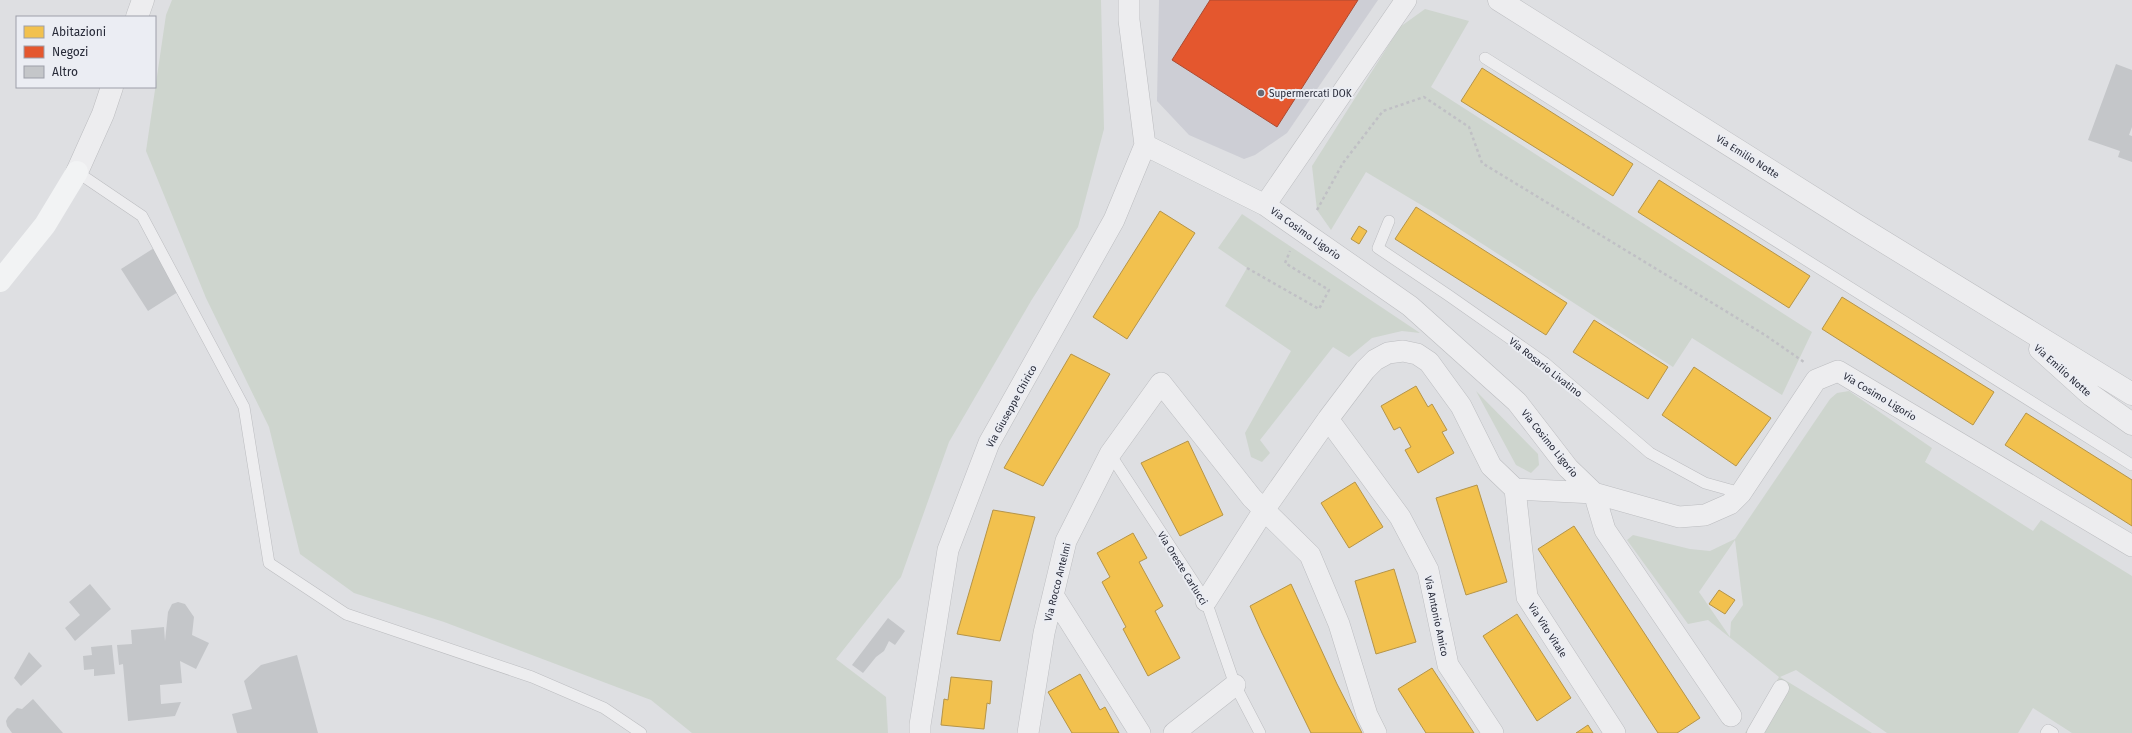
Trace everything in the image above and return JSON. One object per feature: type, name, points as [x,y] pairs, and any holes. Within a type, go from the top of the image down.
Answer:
[{"type":"main road","points":[[0,280],[46,225],[78,172]]},
{"type":"street","points":[[137,16],[143,0]]},
{"type":"street","points":[[1129,0],[1145,145]]},
{"type":"street","points":[[1265,205],[1406,0]]},
{"type":"street","name":"Via Emilio Notte","points":[[1499,0],[2132,394]]},
{"type":"street","points":[[78,172],[112,88]]},
{"type":"street","name":"Via Cosimo Ligorio","points":[[1145,145],[1265,205],[1410,306],[1517,402],[1568,468],[1594,493],[1679,517],[1705,515],[1730,504],[1741,493],[1816,380],[1838,371],[2132,546]]},
{"type":"street","name":"Via Giuseppe Chirico","points":[[920,733],[920,725],[948,550],[989,443],[1114,220],[1145,145]]},
{"type":"street","name":"Via Emilio Notte","points":[[1998,311],[2091,395],[2132,424]]},
{"type":"street","points":[[1206,601],[1264,510],[1328,418],[1365,370],[1376,360],[1388,353],[1402,352],[1417,354],[1429,362],[1439,372],[1461,406],[1491,466],[1515,489],[1594,493],[1605,530],[1731,716]]},
{"type":"street","name":"Via Rocco Antelmi","points":[[1028,733],[1044,633],[1066,541],[1110,454],[1161,383],[1252,498],[1264,510]]},
{"type":"street","name":"Via Antonio Amico","points":[[1328,418],[1400,517],[1428,570],[1448,665],[1493,733]]},
{"type":"street","name":"Via Vito Vitale","points":[[1515,489],[1527,597],[1616,733]]},
{"type":"street","points":[[1264,510],[1310,554],[1339,624],[1367,715],[1376,733]]},
{"type":"street","points":[[1053,595],[1140,733]]},
{"type":"street","points":[[1174,733],[1235,686]]},
{"type":"street","points":[[1755,733],[1781,688]]},
{"type":"lane","points":[[1485,58],[2132,465]]},
{"type":"lane","points":[[78,172],[142,216],[244,407],[269,563],[346,614],[532,677],[604,708],[641,733]]},
{"type":"lane","name":"Via Rosario Livatino","points":[[1389,221],[1378,248],[1545,363],[1650,453],[1705,483],[1741,493]]},
{"type":"lane","name":"Via Oreste Carlucci","points":[[1110,454],[1206,601],[1235,686],[1260,733]]},
{"type":"lane","points":[[2046,733],[2048,730],[2053,733]]},
{"type":"path","points":[[1317,210],[1343,163],[1383,111],[1424,97],[1469,127],[1482,163],[1765,336],[1825,376]]},
{"type":"path","points":[[1247,268],[1319,309],[1329,290],[1285,263],[1291,248]]},
{"type":"shaded area","points":[[172,0],[1101,0],[1104,129],[1078,227],[1031,301],[949,442],[901,577],[836,659],[886,697],[888,733],[692,733],[651,700],[444,622],[354,593],[300,554],[269,427],[206,298],[146,151],[166,15]]},
{"type":"shaded area","points":[[1159,0],[1378,0],[1287,133],[1255,155],[1244,159],[1189,135],[1157,101]]},
{"type":"shaded area","points":[[1425,9],[1469,21],[1431,87],[1812,332],[1782,395],[1692,338],[1673,367],[1433,212],[1366,172],[1331,230],[1317,210],[1312,166],[1400,27]]},
{"type":"shaded area","points":[[1242,214],[1420,333],[1402,331],[1372,338],[1349,357],[1333,347],[1260,440],[1270,453],[1262,462],[1251,457],[1245,433],[1291,351],[1225,306],[1247,268],[1218,248]]},
{"type":"shaded area","points":[[1476,391],[1538,454],[1539,465],[1531,473],[1516,465]]},
{"type":"shaded area","points":[[1849,391],[1932,448],[1925,462],[2033,531],[2041,520],[2132,576],[2132,733],[2072,733],[2033,708],[2018,733],[1887,733],[1796,670],[1780,677],[1872,733],[1745,733],[1779,677],[1708,620],[1688,624],[1627,540],[1633,535],[1690,549],[1710,551],[1735,539],[1830,399],[1837,393]],"holes":[[[1735,540],[1743,605],[1731,622],[1730,637],[1699,592]]]},
{"type":"building: Abitazioni","points":[[1482,68],[1633,164],[1613,196],[1461,101]]},
{"type":"building: Abitazioni","points":[[1659,180],[1810,276],[1789,308],[1638,212]]},
{"type":"building: Abitazioni","points":[[1416,207],[1567,303],[1546,335],[1395,239]]},
{"type":"building: Abitazioni","points":[[1160,211],[1195,233],[1127,339],[1093,317]]},
{"type":"building: Abitazioni","points":[[1359,226],[1367,231],[1359,244],[1351,239]]},
{"type":"building: Abitazioni","points":[[1842,297],[1994,392],[1973,425],[1822,329]]},
{"type":"building: Abitazioni","points":[[1594,320],[1668,367],[1648,399],[1573,352]]},
{"type":"building: Abitazioni","points":[[1071,354],[1110,374],[1043,486],[1004,468]]},
{"type":"building: Abitazioni","points":[[1694,367],[1771,418],[1736,466],[1662,415]]},
{"type":"building: Abitazioni","points":[[1416,386],[1428,407],[1432,404],[1447,430],[1442,432],[1454,453],[1418,473],[1405,450],[1411,447],[1400,427],[1394,430],[1381,406]]},
{"type":"building: Abitazioni","points":[[2026,413],[2132,480],[2132,526],[2005,445]]},
{"type":"building: Abitazioni","points":[[1188,441],[1223,515],[1180,536],[1141,463]]},
{"type":"building: Abitazioni","points":[[1355,482],[1383,527],[1349,548],[1321,503]]},
{"type":"building: Abitazioni","points":[[1477,485],[1507,582],[1466,595],[1436,498]]},
{"type":"building: Abitazioni","points":[[993,510],[1035,517],[1000,641],[957,634]]},
{"type":"building: Abitazioni","points":[[1574,526],[1700,718],[1677,733],[1658,733],[1538,549]]},
{"type":"building: Abitazioni","points":[[1133,533],[1147,558],[1139,562],[1163,606],[1155,611],[1180,658],[1148,676],[1123,629],[1126,627],[1102,582],[1110,577],[1097,553]]},
{"type":"building: Abitazioni","points":[[1394,569],[1416,642],[1376,654],[1355,581]]},
{"type":"building: Abitazioni","points":[[1291,584],[1337,684],[1362,733],[1311,733],[1262,633],[1250,606]]},
{"type":"building: Abitazioni","points":[[1719,590],[1735,600],[1725,614],[1709,604]]},
{"type":"building: Abitazioni","points":[[1517,614],[1571,698],[1537,721],[1483,636]]},
{"type":"building: Abitazioni","points":[[1432,668],[1474,733],[1426,733],[1398,689]]},
{"type":"building: Abitazioni","points":[[1080,674],[1100,710],[1105,707],[1119,733],[1072,733],[1048,692]]},
{"type":"building: Abitazioni","points":[[951,677],[992,681],[990,704],[987,703],[984,729],[941,725],[944,699],[948,700]]},
{"type":"building: Abitazioni","points":[[1588,725],[1593,733],[1576,733]]},
{"type":"building: Negozi","name":"Supermercati DOK","points":[[1210,0],[1358,0],[1277,127],[1172,60]]},
{"type":"building: Altro","points":[[2116,64],[2132,70],[2132,127],[2129,135],[2132,136],[2132,162],[2118,157],[2120,151],[2088,140]]},
{"type":"building: Altro","points":[[154,248],[181,290],[148,311],[121,269]]},
{"type":"building: Altro","points":[[90,584],[111,609],[75,641],[65,628],[80,615],[69,602]]},
{"type":"building: Altro","points":[[178,602],[185,604],[194,617],[192,635],[209,643],[196,669],[180,661],[182,683],[160,685],[161,704],[181,702],[175,716],[128,721],[123,664],[119,665],[117,645],[132,644],[131,630],[164,627],[165,641],[168,612],[172,604]]},
{"type":"building: Altro","points":[[888,618],[905,631],[895,645],[889,641],[884,651],[876,657],[863,673],[852,665]]},
{"type":"building: Altro","points":[[112,645],[115,674],[94,676],[94,669],[84,670],[83,656],[92,655],[91,647]]},
{"type":"building: Altro","points":[[29,652],[42,666],[21,686],[14,678]]},
{"type":"building: Altro","points":[[297,655],[318,733],[237,733],[232,714],[252,709],[244,681],[261,665]]},
{"type":"building: Altro","points":[[33,699],[63,733],[12,733],[7,726],[6,721],[8,717],[17,708],[22,709]]},
{"type":"place","name":"Supermercati DOK","points":[[1261,93]]}]
